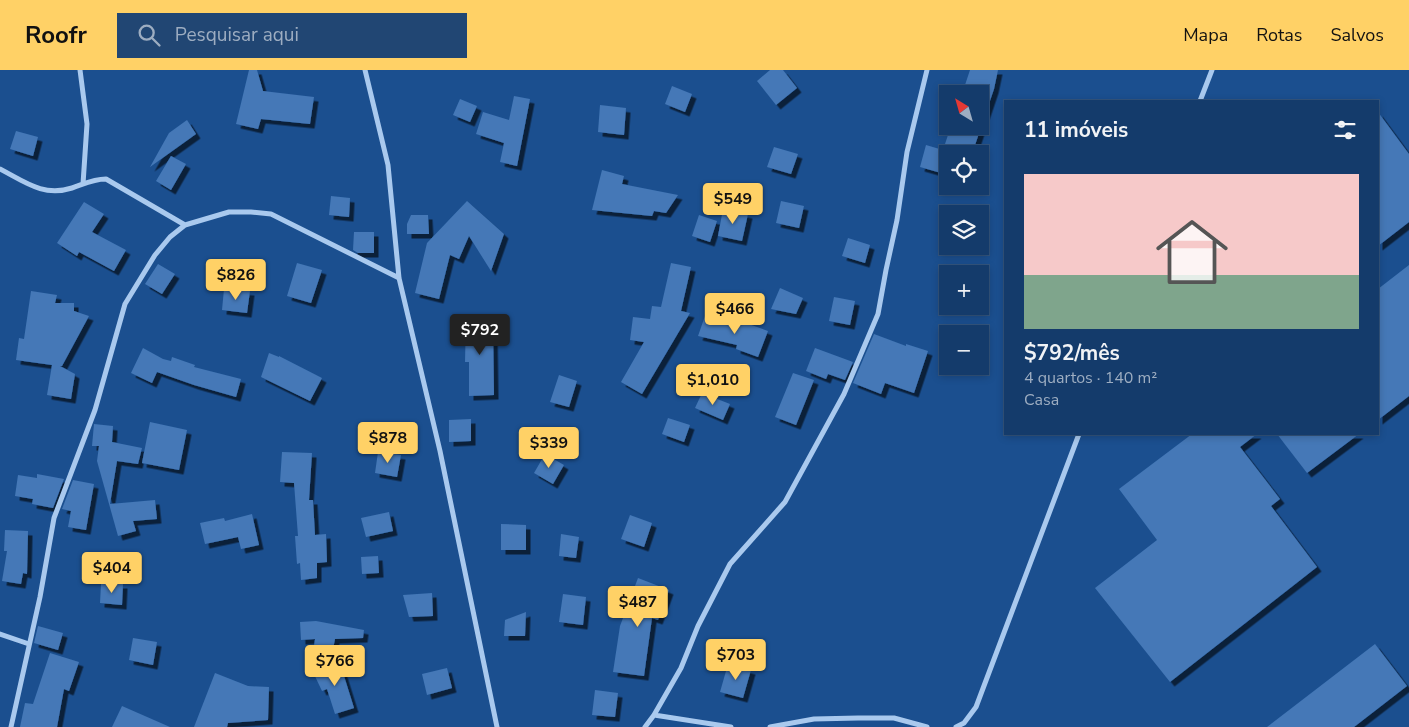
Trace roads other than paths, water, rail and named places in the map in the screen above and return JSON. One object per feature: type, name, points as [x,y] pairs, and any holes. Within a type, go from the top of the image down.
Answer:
[{"type":"street","points":[[80,70],[87,124],[83,184]]},
{"type":"street","points":[[365,70],[388,165],[399,278],[440,451],[497,727]]},
{"type":"street","points":[[645,727],[681,668],[698,626],[730,564],[785,502],[844,394],[878,314],[897,220],[907,152],[927,70]]},
{"type":"street","points":[[1200,100],[1212,70]]},
{"type":"street","points":[[0,169],[39,190],[55,192],[95,179],[106,179],[185,225]]},
{"type":"street","points":[[11,727],[40,597],[54,518],[95,410],[125,304],[155,255],[170,237],[185,225],[229,212],[271,214],[399,278]]},
{"type":"street","points":[[956,727],[964,723],[976,707],[1079,435]]},
{"type":"street","points":[[0,634],[29,644]]},
{"type":"street","points":[[654,715],[732,727]]},
{"type":"street","points":[[770,727],[814,719],[858,718],[894,718],[927,727]]}]
